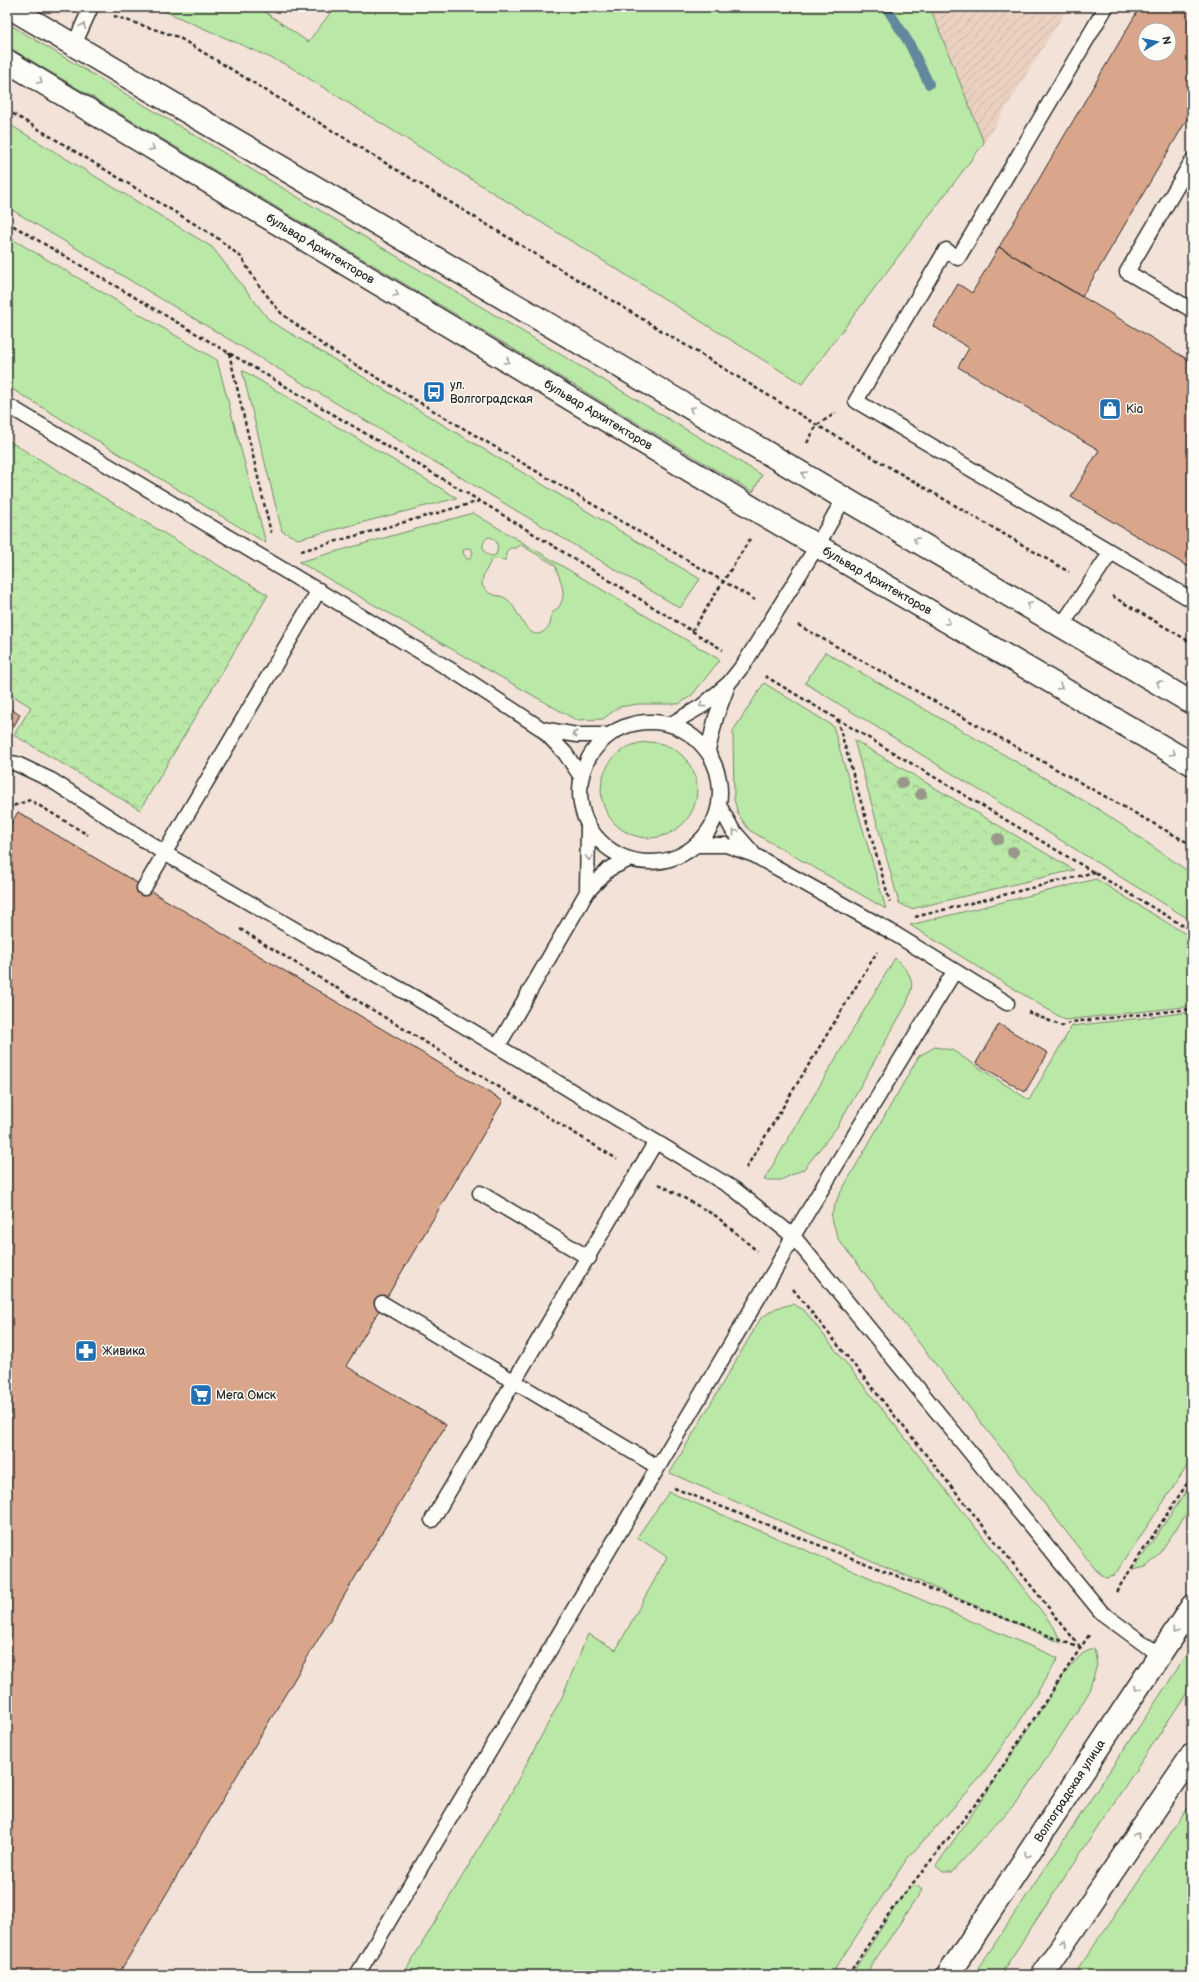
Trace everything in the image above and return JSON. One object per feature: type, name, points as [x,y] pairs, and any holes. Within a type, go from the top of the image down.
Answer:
[{"type":"main road","points":[[9,7],[1062,625],[1192,703]]},
{"type":"main road","name":"бульвар Архитекторов","points":[[7,61],[817,546],[1192,764]]},
{"type":"main road","name":"Волгоградская улица","points":[[948,1975],[1192,1606]]},
{"type":"main road","points":[[1042,1975],[1192,1755]]},
{"type":"lane","points":[[1106,7],[958,258],[946,250],[856,401],[1192,600]]},
{"type":"lane","points":[[74,45],[91,8]]},
{"type":"lane","points":[[1192,161],[1127,272],[1192,310]]},
{"type":"lane","points":[[7,405],[461,676],[542,729],[565,753],[580,775]]},
{"type":"lane","points":[[672,724],[702,706],[729,683],[744,664],[817,546],[844,498]]},
{"type":"lane","points":[[1062,625],[1111,552]]},
{"type":"lane","points":[[144,888],[166,854],[319,590]]},
{"type":"lane","points":[[708,750],[716,717],[729,683]]},
{"type":"lane","points":[[638,722],[672,724],[690,732],[708,750],[720,782],[719,805],[708,835],[698,845],[665,861],[637,862],[608,850],[592,832],[581,809],[580,775],[592,751],[609,735],[638,722]]},
{"type":"lane","points":[[542,729],[577,735],[609,735]]},
{"type":"lane","points":[[7,762],[17,764],[50,780],[166,854],[498,1046],[655,1143],[734,1189],[793,1236],[1102,1613],[1159,1655]]},
{"type":"lane","points":[[719,805],[732,829],[754,855]]},
{"type":"lane","points":[[587,892],[588,824]]},
{"type":"lane","points":[[698,845],[726,845],[754,855],[890,931],[954,972],[1007,1003]]},
{"type":"lane","points":[[498,1046],[587,892],[608,869],[630,859]]},
{"type":"lane","points":[[357,1975],[776,1268],[793,1236],[954,972]]},
{"type":"lane","points":[[432,1520],[589,1258],[655,1143]]},
{"type":"lane","points":[[480,1193],[589,1258]]},
{"type":"lane","points":[[382,1303],[658,1468]]},
{"type":"path","points":[[91,8],[178,37],[817,425],[1192,643]]},
{"type":"path","points":[[7,110],[216,237],[241,257],[257,283],[281,313],[327,348],[776,613],[1192,845]]},
{"type":"path","points":[[7,222],[480,501],[692,631],[752,537]]},
{"type":"path","points":[[229,352],[271,535]]},
{"type":"path","points":[[806,446],[817,425],[856,401]]},
{"type":"path","points":[[299,552],[480,501]]},
{"type":"path","points":[[1095,872],[908,919],[892,908],[837,718],[1095,872],[1192,931]]},
{"type":"path","points":[[7,808],[30,800],[91,838]]},
{"type":"path","points":[[716,1216],[734,1189],[900,914]]},
{"type":"path","points":[[233,924],[638,1172],[716,1216],[746,1241]]},
{"type":"path","points":[[1007,1003],[1062,1026],[1072,1022],[1192,1009]]},
{"type":"path","points":[[776,1268],[1081,1648]]},
{"type":"path","points":[[658,1468],[669,1486],[1081,1648]]},
{"type":"path","points":[[848,1975],[890,1912],[989,1788],[1192,1476]]},
{"type":"shaded area","points":[[930,7],[1068,7],[984,143]]},
{"type":"green space","points":[[155,7],[258,7],[308,42],[335,7],[930,7],[984,143],[802,384],[287,65]]},
{"type":"green space","points":[[7,23],[762,475],[753,492],[7,46]]},
{"type":"green space","points":[[7,123],[212,247],[270,321],[700,579],[680,608],[7,207]]},
{"type":"green space","points":[[7,236],[217,360],[266,543],[7,386]]},
{"type":"green space","points":[[242,370],[457,498],[298,539],[282,531]]},
{"type":"green space","points":[[7,440],[268,595],[140,810],[14,735],[31,707],[7,692]]},
{"type":"green space","points":[[473,513],[720,660],[692,695],[679,704],[638,704],[619,707],[603,719],[576,720],[299,562]],"holes":[[[488,537],[494,539],[497,543],[496,555],[488,555],[483,548],[485,539]],[[518,545],[521,545],[555,565],[562,585],[563,597],[558,608],[552,613],[550,625],[543,632],[536,634],[531,632],[526,626],[508,600],[501,596],[489,593],[482,585],[483,576],[492,559],[506,560],[506,552],[510,548],[517,548]],[[470,548],[473,552],[470,559],[467,559],[463,553],[464,549]]]},
{"type":"green space","points":[[825,652],[1100,810],[1192,874],[1192,921],[805,683]]},
{"type":"green space","points":[[764,683],[833,726],[886,909],[749,830],[738,814],[734,799],[733,731]]},
{"type":"green space","points":[[854,740],[1074,870],[911,909],[899,903]]},
{"type":"green space","points":[[649,742],[667,745],[683,756],[694,772],[697,790],[694,808],[683,824],[667,835],[649,838],[631,835],[615,824],[604,808],[601,790],[604,772],[615,756],[631,745]]},
{"type":"green space","points":[[1096,879],[1192,938],[1192,1006],[1065,1020],[910,925]]},
{"type":"green space","points":[[895,958],[906,970],[911,979],[912,984],[909,997],[906,1005],[837,1127],[804,1169],[781,1180],[764,1180]]},
{"type":"green space","points":[[1192,1012],[1192,1459],[1114,1576],[1105,1578],[1096,1570],[838,1239],[831,1216],[838,1197],[919,1056],[935,1047],[952,1050],[1029,1100],[1072,1026]]},
{"type":"green space","points":[[793,1304],[804,1310],[1054,1627],[1061,1643],[670,1473],[761,1318],[776,1308]]},
{"type":"green space","points":[[1192,1483],[1192,1506],[1156,1558],[1146,1567],[1133,1570]]},
{"type":"green space","points":[[669,1492],[1058,1658],[1020,1721],[979,1779],[906,1860],[831,1975],[403,1975],[502,1810],[562,1697],[588,1634],[616,1650],[667,1557],[637,1537]]},
{"type":"green space","points":[[1192,1647],[1192,1685],[1000,1975],[974,1975]]},
{"type":"green space","points":[[1094,1648],[1097,1665],[1088,1694],[1022,1796],[952,1872],[943,1872],[936,1866],[1068,1669],[1082,1654]]},
{"type":"green space","points":[[1192,1802],[1192,1973],[1190,1975],[1074,1975]]},
{"type":"green space","points":[[916,1885],[922,1890],[865,1975],[851,1975],[905,1892]]},
{"type":"building","points":[[1140,7],[1192,7],[1192,111],[1082,297],[999,247]]},
{"type":"building","name":"Kia","points":[[999,247],[1192,362],[1192,569],[1071,497],[1099,450],[958,367],[969,348],[933,326],[958,284],[972,293]]},
{"type":"building","points":[[7,707],[20,715],[7,738]]},
{"type":"building","name":"Мега Омск","points":[[18,812],[503,1101],[346,1366],[446,1425],[118,1975],[7,1975],[7,830]]},
{"type":"building","points":[[999,1024],[1048,1053],[1025,1092],[976,1063]]},
{"type":"waterway","points":[[886,7],[909,43],[929,84]]},
{"type":"place","name":"ул. Волгоградская","points":[[434,392]]},
{"type":"place","name":"Kia","points":[[1110,409]]},
{"type":"place","name":"Живика","points":[[86,1351]]},
{"type":"place","name":"Мега Омск","points":[[201,1395]]}]
